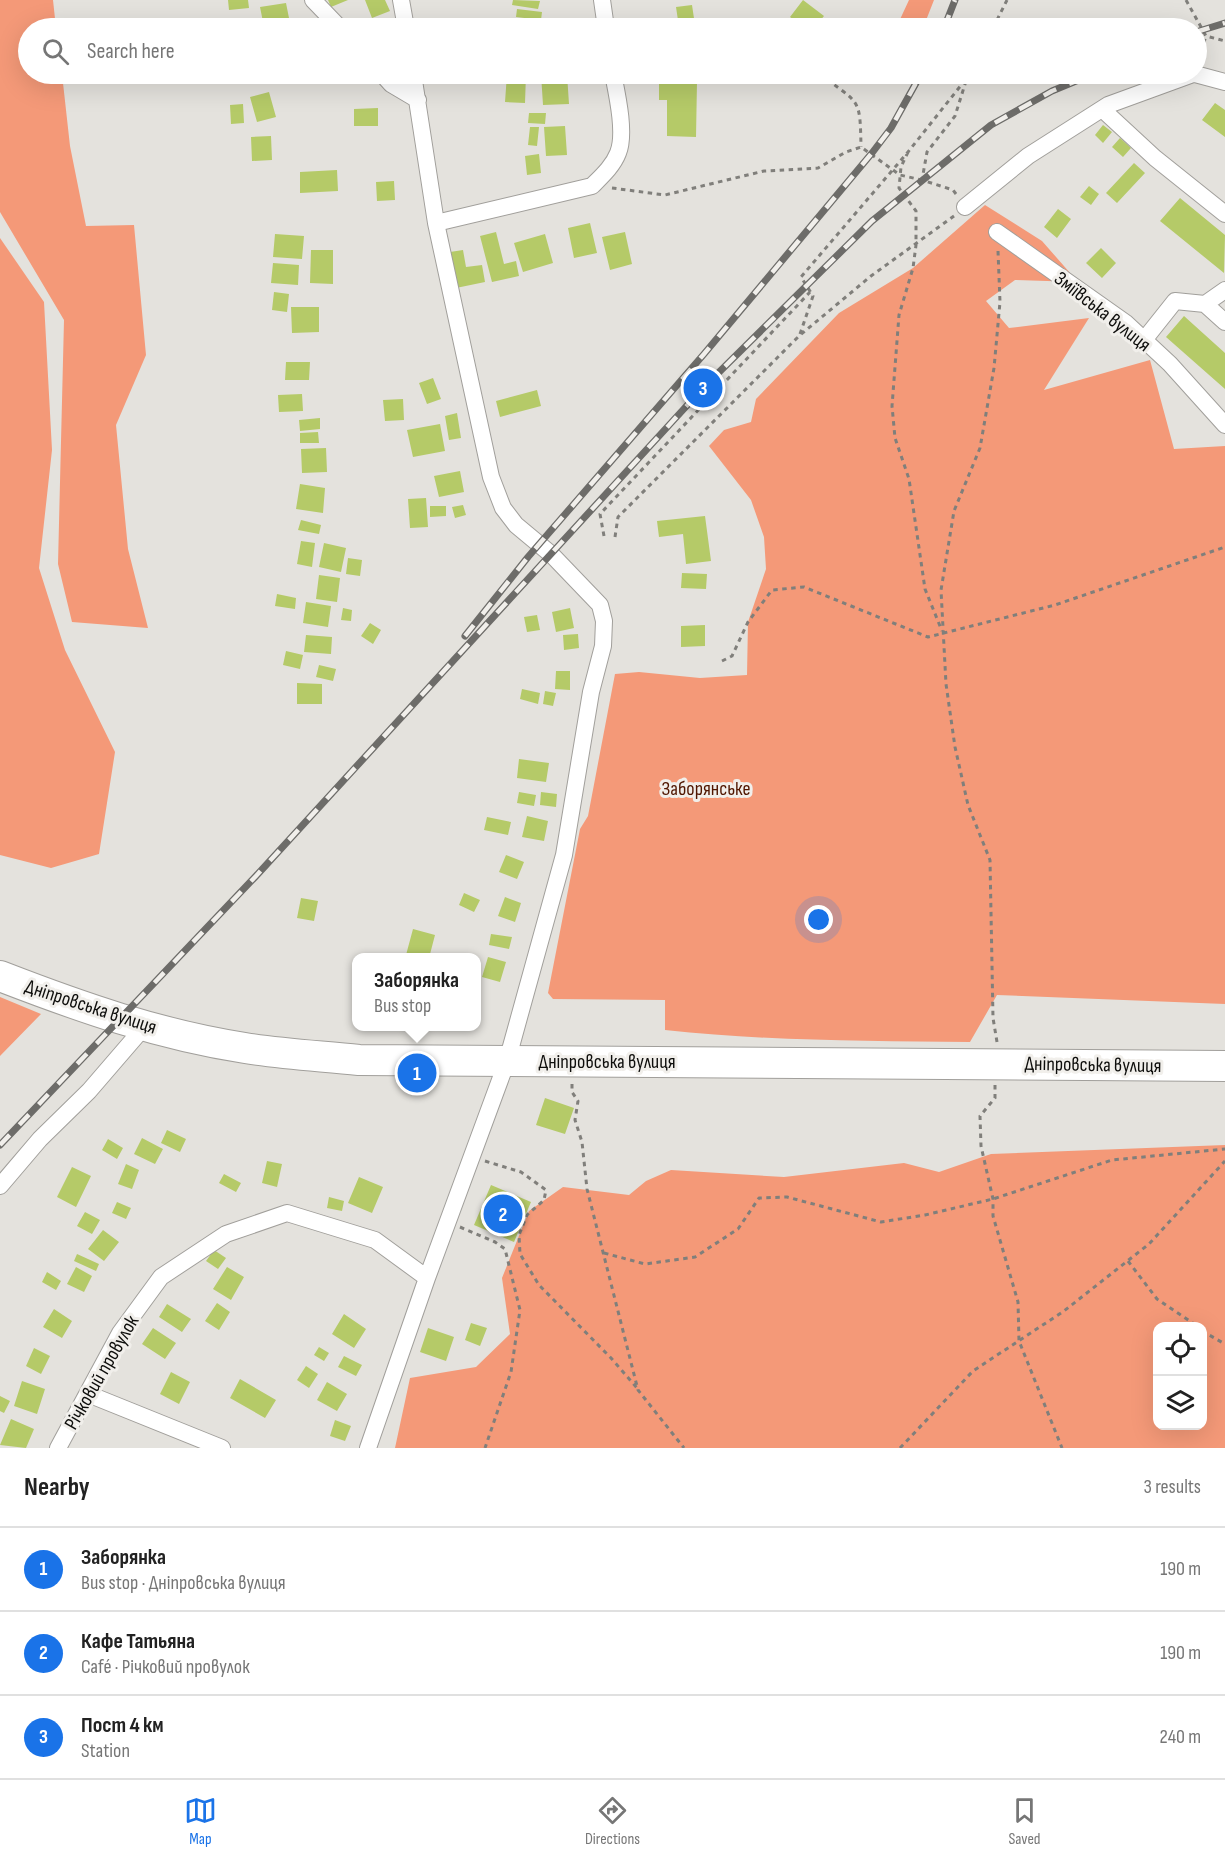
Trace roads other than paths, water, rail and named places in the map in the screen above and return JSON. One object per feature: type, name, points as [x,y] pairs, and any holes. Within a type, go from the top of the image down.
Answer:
[{"type":"highway","name":"Дніпровська вулиця","points":[[0,976],[92,1011],[145,1026],[245,1048],[359,1060],[1225,1066]]},
{"type":"street","points":[[313,0],[330,18]]},
{"type":"street","points":[[401,0],[404,18]]},
{"type":"street","points":[[602,0],[605,18]]},
{"type":"street","points":[[1207,77],[1224,82]]},
{"type":"street","points":[[391,84],[418,100]]},
{"type":"street","points":[[368,1448],[427,1278],[507,1061],[564,855],[591,692],[603,646],[604,621],[600,605],[593,595],[552,555],[516,525],[503,508],[491,477],[436,223],[415,84]]},
{"type":"street","points":[[436,223],[592,186],[608,170],[620,151],[620,116],[615,84]]},
{"type":"street","points":[[965,207],[1028,156],[1102,109],[1158,84]]},
{"type":"street","points":[[1102,109],[1155,158],[1225,214]]},
{"type":"street","name":"Зміївська вулиця","points":[[997,231],[1126,323],[1225,425]]},
{"type":"street","points":[[1205,304],[1225,290]]},
{"type":"street","points":[[1144,340],[1175,301],[1205,304],[1225,322]]},
{"type":"street","points":[[0,1186],[40,1139],[89,1091],[145,1026]]},
{"type":"street","name":"Річковий провулок","points":[[58,1448],[120,1333],[161,1277],[226,1234],[287,1213],[375,1240],[427,1278]]},
{"type":"street","points":[[88,1394],[222,1448]]},
{"type":"railway","points":[[948,18],[955,0]]},
{"type":"railway","points":[[1207,29],[1225,23]]},
{"type":"railway","points":[[465,636],[528,557],[704,354],[872,153],[891,128],[915,84]]},
{"type":"railway","points":[[0,1145],[256,876],[703,388],[872,221],[991,125],[1069,84]]},
{"type":"place","name":"Пост 4 км","points":[[703,388]]},
{"type":"place","name":"Заборянка","points":[[417,1073]]},
{"type":"place","name":"Кафе Татьяна","points":[[503,1214]]},
{"type":"park label","name":"Заборянське","points":[[706,788]]}]
